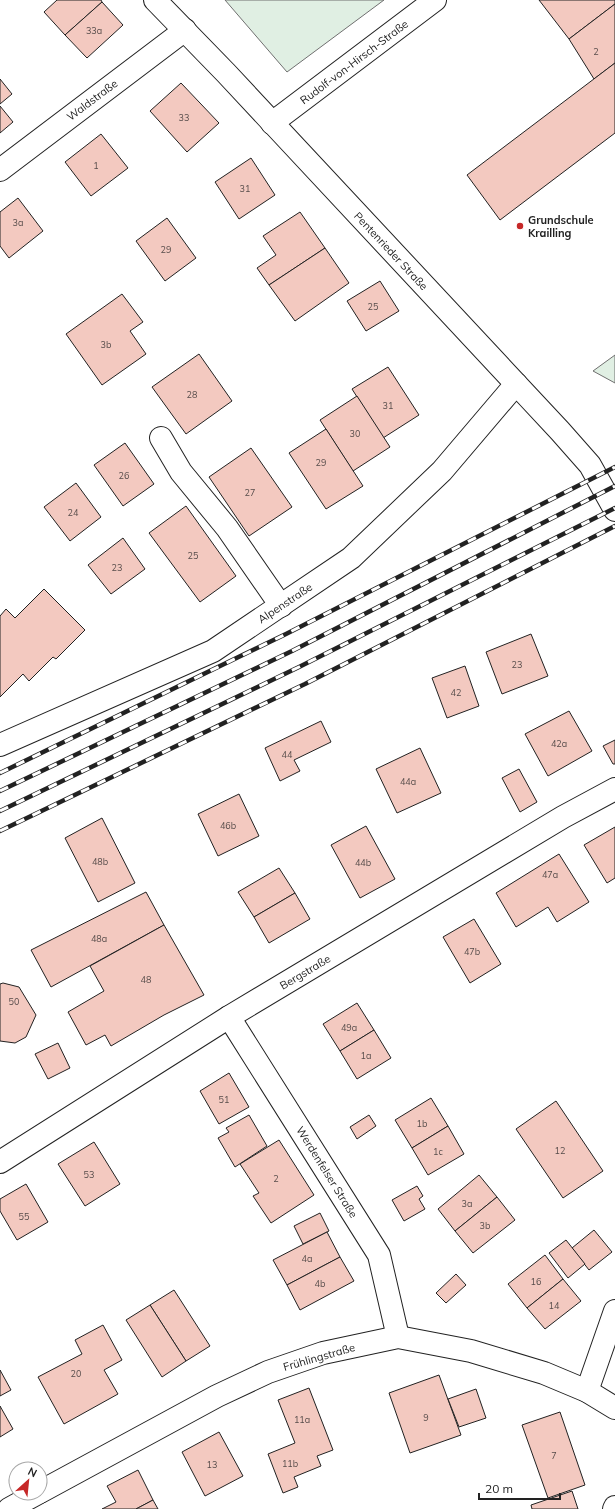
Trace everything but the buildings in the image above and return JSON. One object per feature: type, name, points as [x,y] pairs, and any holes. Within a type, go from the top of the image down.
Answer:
[{"type":"street","name":"Pentenrieder Straße","points":[[155,0],[185,30],[590,465],[615,510]]},
{"type":"street","name":"Rudolf-von-Hirsch-Straße","points":[[272,123],[435,0]]},
{"type":"street","name":"Waldstraße","points":[[0,170],[185,30]]},
{"type":"street","name":"Alpenstraße","points":[[0,745],[213,651],[351,558],[442,471],[516,384]]},
{"type":"street","points":[[162,438],[182,472],[227,528],[281,606]]},
{"type":"street","name":"Bergstraße","points":[[0,1162],[229,1017],[556,821],[615,789]]},
{"type":"street","name":"Werdenfelser Straße","points":[[229,1017],[379,1255],[398,1337]]},
{"type":"street","points":[[587,1391],[615,1311]]},
{"type":"street","name":"Frühlingstraße","points":[[48,1487],[217,1396],[268,1372],[323,1353],[398,1337],[471,1351],[544,1373],[587,1391],[615,1408]]},
{"type":"street","name":"Frühlingstraße","points":[[9,1509],[23,1501]]},
{"type":"green space","points":[[225,0],[384,0],[287,72]]},
{"type":"green space","points":[[615,355],[615,383],[593,371]]},
{"type":"railway","points":[[0,773],[286,634],[615,467]]},
{"type":"railway","points":[[0,791],[292,651],[615,486]]},
{"type":"railway","points":[[0,811],[299,667],[615,508]]},
{"type":"railway","points":[[0,831],[305,684],[615,526]]},
{"type":"place","name":"Grundschule Krailling","points":[[520,226]]}]
